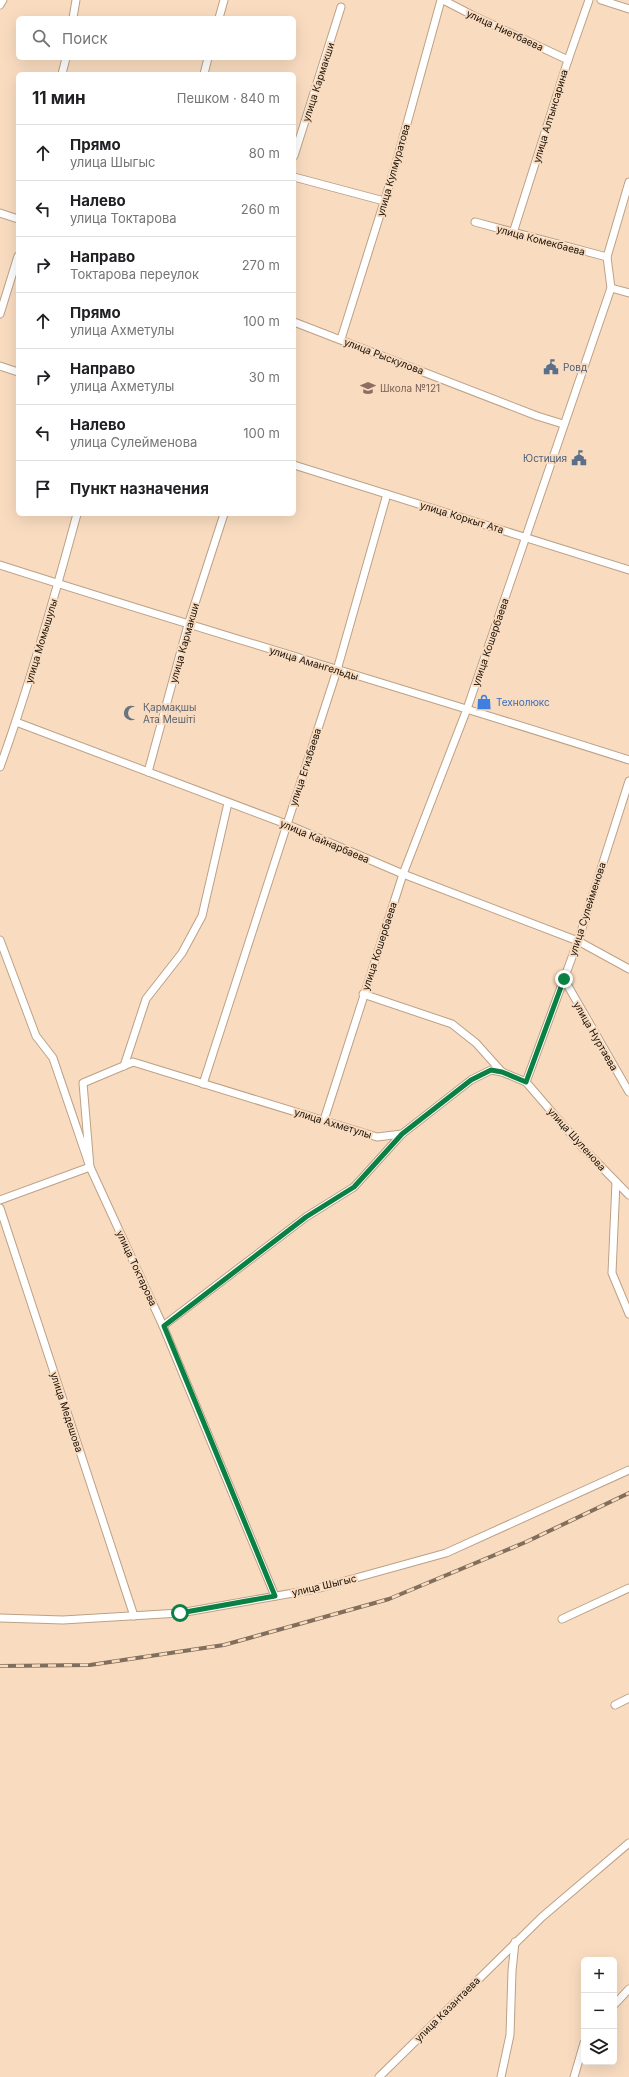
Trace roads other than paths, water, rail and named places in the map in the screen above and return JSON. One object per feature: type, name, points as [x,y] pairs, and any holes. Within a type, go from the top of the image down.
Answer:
[{"type":"street","points":[[0,5],[3,0]]},
{"type":"street","points":[[73,16],[76,0]]},
{"type":"street","points":[[220,16],[224,0]]},
{"type":"street","name":"улица Ниетбаева","points":[[442,0],[568,60]]},
{"type":"street","name":"улица Кулмуратова","points":[[341,339],[384,201],[442,0]]},
{"type":"street","name":"улица Алтынсарина","points":[[513,233],[568,60],[589,0]]},
{"type":"street","points":[[601,0],[629,9]]},
{"type":"street","name":"улица Кармакши","points":[[296,150],[341,7]]},
{"type":"street","points":[[62,72],[66,60]]},
{"type":"street","points":[[204,72],[208,60]]},
{"type":"street","points":[[296,178],[384,201]]},
{"type":"street","name":"улица Кошербаева","points":[[324,1120],[363,994],[403,874],[468,708],[563,424],[611,288],[607,257],[629,182]]},
{"type":"street","points":[[0,213],[16,219]]},
{"type":"street","name":"улица Комекбаева","points":[[475,222],[607,257]]},
{"type":"street","points":[[0,314],[16,262]]},
{"type":"street","points":[[611,288],[629,293]]},
{"type":"street","name":"улица Рыскулова","points":[[296,323],[537,416],[563,424]]},
{"type":"street","points":[[0,366],[16,371]]},
{"type":"street","name":"улица Коркыт Ата","points":[[296,466],[629,570]]},
{"type":"street","name":"улица Егизбаева","points":[[203,1084],[337,670],[386,494]]},
{"type":"street","name":"улица Момышулы","points":[[0,767],[16,722],[76,516]]},
{"type":"street","name":"улица Кармакши","points":[[148,772],[188,625],[223,516]]},
{"type":"street","name":"улица Амангельды","points":[[0,565],[188,625],[468,708],[629,760]]},
{"type":"street","name":"улица Кайнарбаева","points":[[16,722],[286,824],[403,874],[578,941],[629,969]]},
{"type":"street","name":"улица Сулейменова","points":[[526,1082],[578,941],[629,781]]},
{"type":"street","points":[[124,1066],[146,999],[182,953],[202,916],[228,802]]},
{"type":"street","name":"улица Токтарова","points":[[0,940],[36,1036],[54,1058],[90,1168],[164,1326],[275,1596]]},
{"type":"street","name":"улица Нуртаева","points":[[564,979],[629,1092]]},
{"type":"street","points":[[363,994],[452,1024],[476,1043],[502,1072]]},
{"type":"street","name":"улица Ахметулы","points":[[90,1168],[82,1083],[133,1062],[377,1137],[402,1134]]},
{"type":"street","points":[[164,1326],[306,1217],[354,1187],[402,1134],[471,1080],[491,1070],[502,1072],[526,1082]]},
{"type":"street","name":"улица Шуленова","points":[[526,1082],[582,1147],[629,1195]]},
{"type":"street","points":[[0,1200],[90,1168]]},
{"type":"street","points":[[616,1182],[612,1273],[629,1314]]},
{"type":"street","name":"улица Медешова","points":[[0,1208],[134,1616]]},
{"type":"street","name":"улица Шыгыс","points":[[0,1618],[63,1620],[180,1613],[316,1589],[446,1553],[629,1470]]},
{"type":"street","points":[[562,1619],[629,1588]]},
{"type":"street","points":[[615,1705],[629,1698]]},
{"type":"street","name":"улица Казантаева","points":[[379,2077],[515,1942],[629,1843]]},
{"type":"street","points":[[501,2077],[510,2035],[512,1971],[515,1942]]},
{"type":"street","points":[[617,2002],[629,1989]]},
{"type":"street","points":[[574,2077],[581,2052]]},
{"type":"railway","points":[[0,1666],[90,1665],[224,1645],[389,1599],[526,1542],[629,1493]]},
{"type":"place","name":"Ровд","points":[[551,367]]},
{"type":"place","name":"Школа №121","points":[[368,388]]},
{"type":"place","name":"Юстиция","points":[[579,458]]},
{"type":"place","name":"Технолюкс","points":[[484,702]]},
{"type":"place","name":"Қармақшы Ата Мешіті","points":[[131,713]]}]
